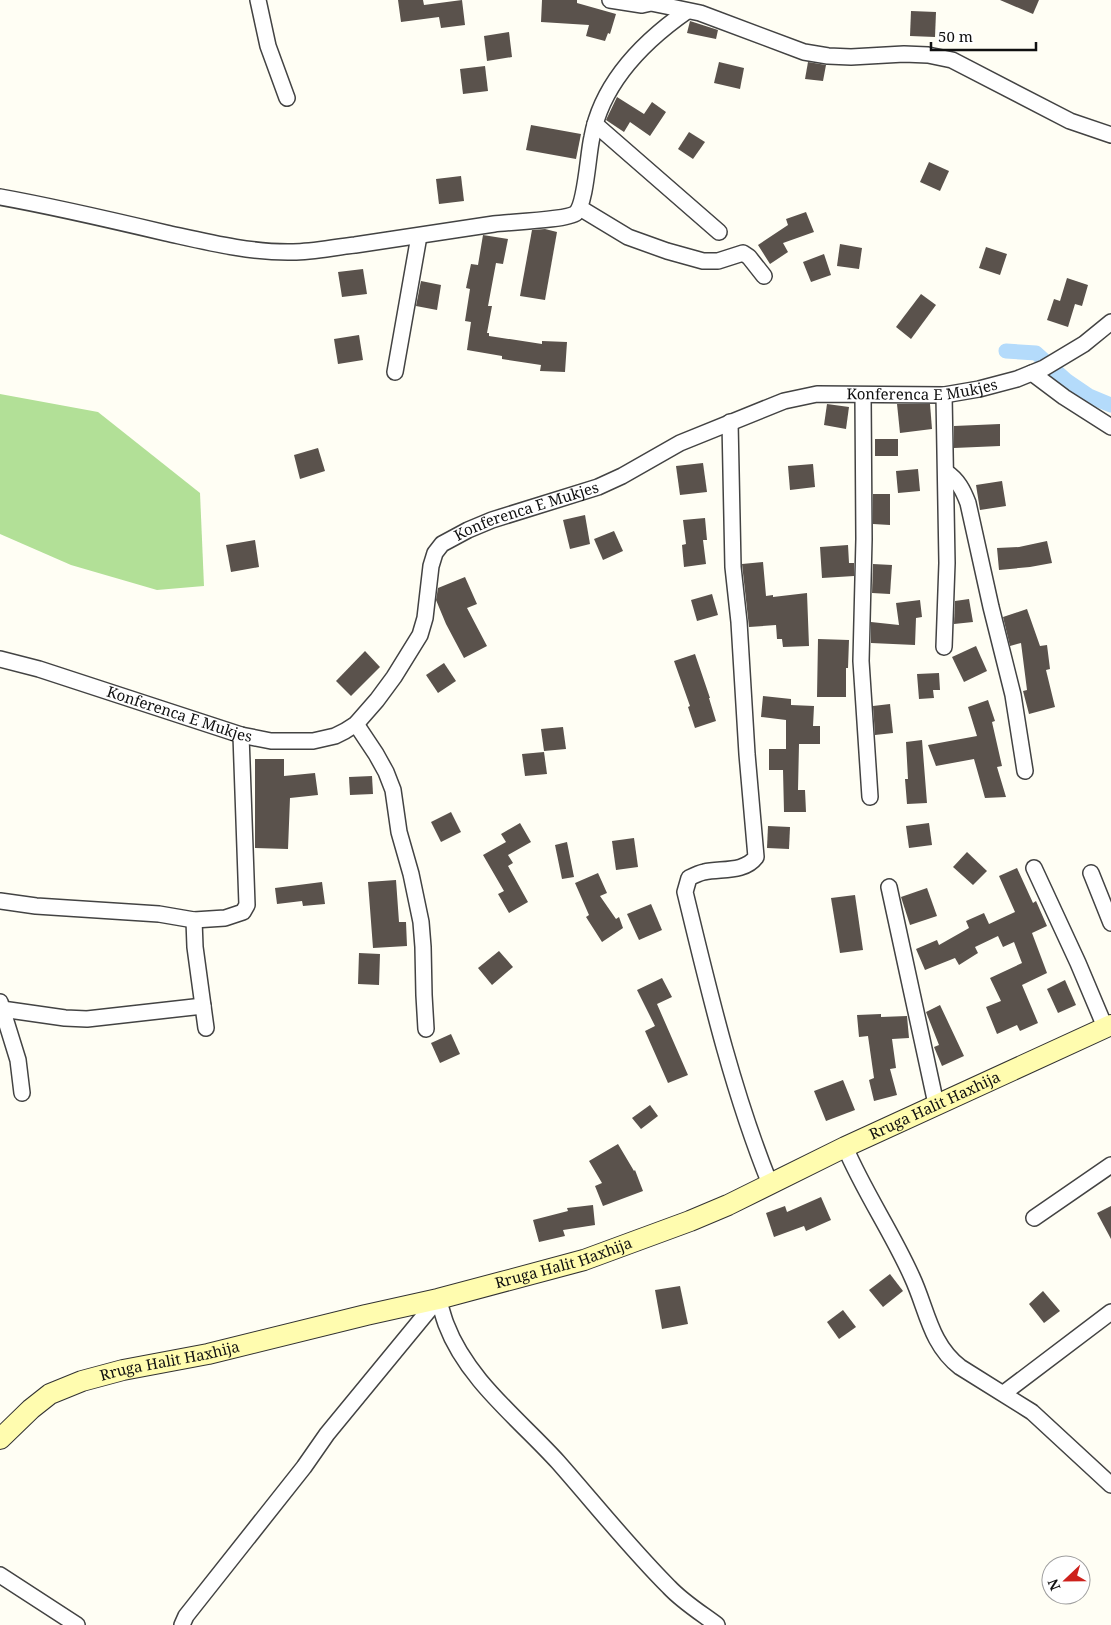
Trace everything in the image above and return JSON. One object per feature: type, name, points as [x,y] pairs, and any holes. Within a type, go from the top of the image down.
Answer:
[{"type":"street","points":[[258,0],[268,46],[287,98]]},
{"type":"street","points":[[610,0],[642,5],[652,2],[700,13],[804,52],[820,55],[850,57],[928,55],[952,60],[1070,121],[1111,135]]},
{"type":"street","points":[[0,196],[206,242],[278,252],[294,252],[500,224],[570,217],[580,208],[595,124],[609,94],[628,63],[644,45],[687,11]]},
{"type":"street","points":[[595,124],[719,232]]},
{"type":"street","points":[[580,208],[628,237],[667,251],[703,260],[718,261],[743,253],[749,256],[764,276]]},
{"type":"street","points":[[396,372],[419,236]]},
{"type":"street","name":"Konferenca E Mukjes","points":[[0,659],[39,669],[240,735],[271,741],[313,741],[335,736],[356,724],[394,677],[420,635],[425,618],[431,566],[435,554],[442,544],[468,530],[492,520],[598,487],[622,476],[680,443],[762,409],[799,396],[817,394],[944,395],[979,389],[1038,370],[1064,357],[1111,322]]},
{"type":"street","points":[[1038,370],[1064,397],[1111,427]]},
{"type":"street","points":[[863,394],[864,539],[861,661],[870,797]]},
{"type":"street","points":[[944,395],[947,562],[944,647]]},
{"type":"street","points":[[730,422],[733,567],[739,622],[747,754],[756,858],[751,864],[744,867],[703,872],[689,878],[685,892],[712,1004],[738,1095],[755,1148],[770,1184]]},
{"type":"street","points":[[946,472],[954,477],[968,503],[1013,696],[1025,772]]},
{"type":"street","points":[[356,724],[386,772],[392,790],[399,832],[412,878],[420,922],[423,947],[426,1029]]},
{"type":"street","points":[[0,901],[36,906],[159,914],[194,920],[236,916],[244,912],[247,905],[240,735]]},
{"type":"street","points":[[1034,868],[1108,1026]]},
{"type":"street","points":[[1091,872],[1111,923]]},
{"type":"street","points":[[889,887],[936,1104]]},
{"type":"street","points":[[194,920],[206,1028]]},
{"type":"street","points":[[22,1093],[18,1060],[1,1006],[65,1018],[87,1019],[203,1006]]},
{"type":"street","name":"Rruga Halit Haxhija","points":[[0,1439],[50,1394],[82,1381],[123,1370],[208,1354],[438,1299],[584,1260],[690,1221],[770,1184],[845,1146],[1108,1026]]},
{"type":"street","points":[[845,1146],[856,1173],[912,1276],[940,1348],[950,1360],[1004,1393],[1044,1422],[1111,1485]]},
{"type":"street","points":[[1034,1218],[1111,1165]]},
{"type":"street","points":[[182,1625],[186,1616],[304,1467],[326,1434],[438,1299]]},
{"type":"street","points":[[438,1299],[446,1324],[457,1348],[471,1369],[507,1410],[556,1460],[613,1527],[670,1588],[717,1625]]},
{"type":"street","points":[[1004,1393],[1111,1312]]},
{"type":"street","points":[[0,1576],[77,1625]]},
{"type":"green space","points":[[0,394],[98,412],[200,493],[204,586],[157,590],[71,565],[0,534]]},
{"type":"building","points":[[398,0],[423,0],[424,5],[462,0],[465,25],[441,28],[439,17],[401,22]]},
{"type":"building","points":[[542,0],[577,0],[577,3],[616,14],[610,34],[608,33],[605,41],[586,36],[589,25],[541,22]]},
{"type":"building","points":[[1000,0],[1039,0],[1033,14]]},
{"type":"building","points":[[911,11],[936,12],[935,37],[910,36]]},
{"type":"building","points":[[690,21],[718,30],[716,39],[687,33]]},
{"type":"building","points":[[509,32],[512,57],[487,61],[484,36]]},
{"type":"building","points":[[719,62],[744,68],[740,89],[714,83]]},
{"type":"building","points":[[808,62],[826,65],[823,81],[805,79]]},
{"type":"building","points":[[485,66],[488,91],[463,94],[460,69]]},
{"type":"building","points":[[617,97],[644,114],[652,102],[666,112],[650,136],[630,122],[624,132],[606,120]]},
{"type":"building","points":[[531,125],[581,134],[576,159],[526,150]]},
{"type":"building","points":[[689,132],[705,142],[693,159],[678,149]]},
{"type":"building","points":[[929,162],[949,171],[940,191],[920,182]]},
{"type":"building","points":[[461,176],[464,201],[439,204],[436,179]]},
{"type":"building","points":[[806,212],[814,232],[783,243],[788,252],[770,264],[758,245],[788,225],[786,219]]},
{"type":"building","points":[[545,229],[557,232],[545,300],[520,296],[532,230]]},
{"type":"building","points":[[483,235],[508,239],[503,264],[496,263],[488,306],[492,306],[487,333],[489,333],[489,336],[542,344],[542,341],[567,342],[565,372],[540,371],[541,365],[502,359],[502,356],[467,350],[471,322],[465,321],[470,289],[466,288],[471,264],[478,265]]},
{"type":"building","points":[[840,244],[862,248],[859,269],[837,266]]},
{"type":"building","points":[[986,247],[1007,254],[1000,275],[979,268]]},
{"type":"building","points":[[824,254],[831,275],[811,282],[803,262]]},
{"type":"building","points":[[363,269],[367,294],[342,297],[338,272]]},
{"type":"building","points":[[1067,278],[1088,285],[1082,306],[1075,304],[1068,327],[1047,320],[1054,299],[1060,301]]},
{"type":"building","points":[[421,281],[441,285],[437,310],[416,306]]},
{"type":"building","points":[[921,294],[936,305],[911,339],[896,327]]},
{"type":"building","points":[[359,335],[363,360],[338,364],[334,339]]},
{"type":"building","points":[[827,404],[849,407],[846,429],[824,425]]},
{"type":"building","points":[[897,404],[930,404],[932,429],[900,433]]},
{"type":"building","points":[[1000,424],[1000,446],[954,448],[954,426]]},
{"type":"building","points":[[875,439],[898,439],[898,456],[875,456]]},
{"type":"building","points":[[318,448],[325,471],[300,479],[294,455]]},
{"type":"building","points":[[703,463],[707,492],[680,495],[676,466]]},
{"type":"building","points":[[813,464],[815,487],[790,490],[788,466]]},
{"type":"building","points":[[918,469],[920,491],[898,493],[896,471]]},
{"type":"building","points":[[1002,481],[1006,506],[980,510],[976,485]]},
{"type":"building","points":[[873,494],[890,494],[890,525],[873,524]]},
{"type":"building","points":[[585,515],[590,544],[570,549],[563,520]]},
{"type":"building","points":[[705,518],[707,540],[703,540],[706,564],[684,567],[682,545],[686,544],[683,520]]},
{"type":"building","points":[[614,531],[623,551],[603,560],[594,539]]},
{"type":"building","points":[[255,540],[259,567],[231,572],[226,545]]},
{"type":"building","points":[[1047,541],[1052,563],[999,570],[997,548],[1019,547]]},
{"type":"building","points":[[848,545],[849,563],[854,563],[854,576],[822,578],[820,547]]},
{"type":"building","points":[[763,562],[766,596],[773,595],[773,597],[807,593],[809,646],[783,647],[782,639],[777,639],[776,625],[749,627],[742,564]]},
{"type":"building","points":[[873,564],[892,565],[890,594],[872,593]]},
{"type":"building","points":[[465,577],[477,604],[467,608],[487,646],[464,658],[436,600],[438,588]]},
{"type":"building","points":[[712,594],[718,615],[697,621],[691,600]]},
{"type":"building","points":[[969,599],[973,622],[954,624],[955,601]]},
{"type":"building","points":[[920,600],[922,617],[916,618],[915,645],[871,643],[871,622],[899,625],[896,603]]},
{"type":"building","points":[[1027,609],[1040,646],[1047,645],[1050,669],[1046,670],[1055,707],[1029,714],[1023,691],[1027,690],[1021,643],[1010,646],[1003,617]]},
{"type":"building","points":[[818,639],[849,640],[848,668],[846,668],[846,697],[817,697]]},
{"type":"building","points":[[976,646],[987,671],[964,682],[952,657]]},
{"type":"building","points":[[365,651],[380,667],[351,696],[336,681]]},
{"type":"building","points":[[695,654],[716,721],[695,728],[688,707],[690,706],[674,661]]},
{"type":"building","points":[[444,663],[456,681],[438,693],[426,675]]},
{"type":"building","points":[[939,673],[940,690],[933,690],[934,698],[919,699],[917,674]]},
{"type":"building","points":[[763,696],[791,699],[791,705],[814,706],[813,726],[820,726],[820,744],[799,744],[798,790],[805,790],[806,812],[784,812],[783,770],[769,770],[769,749],[786,749],[786,720],[761,717]]},
{"type":"building","points":[[988,700],[995,721],[992,722],[1002,766],[997,767],[1006,797],[985,798],[974,759],[936,766],[928,745],[977,736],[968,707]]},
{"type":"building","points":[[890,704],[893,733],[875,735],[873,706]]},
{"type":"building","points":[[563,727],[566,749],[544,751],[541,729]]},
{"type":"building","points":[[922,740],[927,803],[907,804],[905,779],[908,779],[906,742]]},
{"type":"building","points":[[544,752],[547,774],[525,776],[522,754]]},
{"type":"building","points":[[255,759],[284,759],[284,776],[315,773],[318,795],[290,798],[288,849],[255,848]]},
{"type":"building","points":[[372,776],[373,794],[350,795],[349,777]]},
{"type":"building","points":[[451,812],[461,832],[441,842],[431,822]]},
{"type":"building","points":[[520,823],[531,842],[508,855],[513,863],[508,866],[528,902],[509,913],[498,894],[504,891],[483,855],[506,842],[501,834]]},
{"type":"building","points":[[929,823],[932,845],[909,848],[906,826]]},
{"type":"building","points":[[768,826],[790,827],[789,849],[767,848]]},
{"type":"building","points":[[634,838],[638,867],[616,870],[612,841]]},
{"type":"building","points":[[567,842],[574,877],[562,879],[555,845]]},
{"type":"building","points":[[967,852],[987,871],[973,885],[953,867]]},
{"type":"building","points":[[1017,868],[1033,903],[1036,901],[1047,926],[1032,933],[1047,973],[1022,985],[1038,1023],[1020,1031],[1017,1025],[997,1034],[986,1007],[1001,1001],[990,978],[1022,963],[1014,942],[1003,947],[998,936],[975,947],[978,953],[959,965],[955,958],[925,970],[916,949],[937,940],[939,945],[969,928],[966,921],[984,913],[989,924],[1015,912],[999,876]]},
{"type":"building","points":[[598,873],[607,893],[600,896],[616,919],[619,917],[623,928],[602,942],[586,917],[589,915],[575,883]]},
{"type":"building","points":[[396,880],[399,922],[406,922],[407,946],[373,948],[368,882]]},
{"type":"building","points":[[322,882],[325,904],[303,906],[302,901],[277,904],[275,888]]},
{"type":"building","points":[[927,888],[937,916],[910,925],[901,897]]},
{"type":"building","points":[[855,895],[863,950],[840,953],[831,898]]},
{"type":"building","points":[[651,904],[662,930],[639,940],[627,914]]},
{"type":"building","points":[[499,951],[513,967],[492,985],[478,968]]},
{"type":"building","points":[[359,953],[380,954],[379,985],[358,984]]},
{"type":"building","points":[[662,978],[672,997],[657,1004],[688,1075],[668,1083],[645,1031],[655,1026],[637,990]]},
{"type":"building","points":[[1065,980],[1076,1005],[1058,1013],[1047,989]]},
{"type":"building","points":[[940,1005],[964,1056],[942,1066],[934,1047],[939,1045],[926,1012]]},
{"type":"building","points":[[881,1014],[881,1017],[907,1016],[909,1038],[892,1039],[896,1068],[890,1069],[897,1095],[874,1101],[869,1080],[874,1078],[868,1036],[859,1037],[857,1015]]},
{"type":"building","points":[[451,1034],[460,1054],[440,1063],[431,1043]]},
{"type":"building","points":[[843,1080],[855,1110],[826,1121],[814,1091]]},
{"type":"building","points":[[650,1105],[658,1116],[641,1129],[632,1118]]},
{"type":"building","points":[[618,1144],[635,1170],[643,1191],[603,1206],[595,1186],[602,1183],[589,1161]]},
{"type":"building","points":[[821,1197],[831,1220],[806,1231],[804,1226],[774,1237],[766,1213],[785,1206],[787,1212]]},
{"type":"building","points":[[593,1205],[595,1225],[563,1230],[565,1236],[539,1242],[533,1220],[568,1211],[567,1208]]},
{"type":"building","points":[[1111,1206],[1111,1239],[1097,1213]]},
{"type":"building","points":[[890,1274],[903,1291],[883,1307],[869,1290]]},
{"type":"building","points":[[680,1286],[688,1324],[662,1329],[655,1290]]},
{"type":"building","points":[[1043,1291],[1060,1311],[1044,1323],[1029,1304]]},
{"type":"building","points":[[843,1310],[856,1327],[839,1339],[827,1322]]},
{"type":"waterway","points":[[1006,351],[1036,353],[1067,381],[1089,396],[1111,405]]}]
